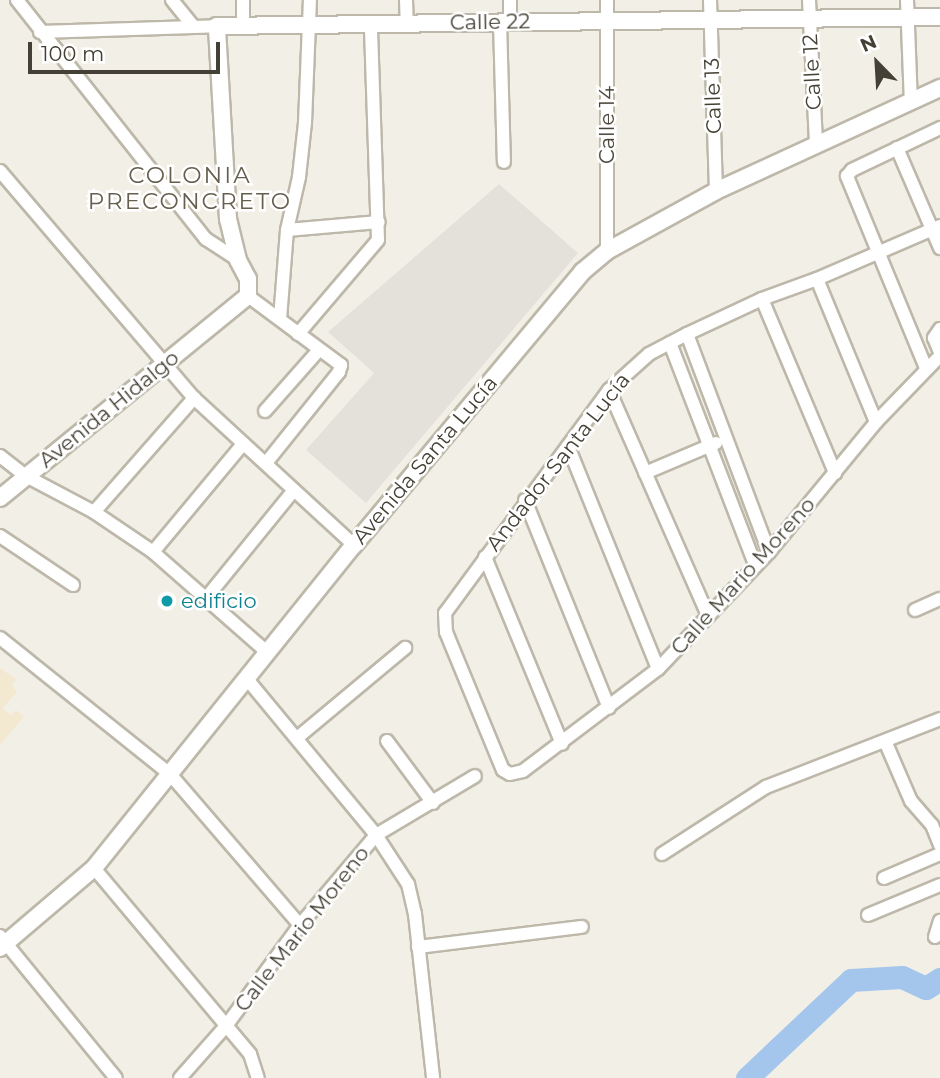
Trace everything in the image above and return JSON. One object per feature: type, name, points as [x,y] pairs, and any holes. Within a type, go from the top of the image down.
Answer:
[{"type":"street","points":[[17,0],[206,239],[238,260]]},
{"type":"street","points":[[172,0],[193,26]]},
{"type":"street","points":[[243,0],[243,25]]},
{"type":"street","points":[[280,319],[288,230],[299,177],[305,122],[310,0]]},
{"type":"street","points":[[406,0],[407,23]]},
{"type":"street","points":[[504,162],[505,22],[510,0]]},
{"type":"street","name":"Calle 14","points":[[607,0],[607,251]]},
{"type":"street","name":"Calle 13","points":[[710,0],[716,191]]},
{"type":"street","name":"Calle 12","points":[[809,0],[816,145]]},
{"type":"street","points":[[907,0],[911,102]]},
{"type":"street","name":"Calle 22","points":[[40,32],[243,25],[940,17]]},
{"type":"street","points":[[298,334],[375,247],[379,222],[372,24]]},
{"type":"street","points":[[217,26],[228,219],[238,260],[247,279],[248,296],[341,365],[339,372],[266,463]]},
{"type":"street","name":"Avenida Santa Lucía","points":[[2,943],[93,868],[561,294],[607,251],[716,191],[940,88]]},
{"type":"street","points":[[926,368],[848,180],[852,170],[940,128]]},
{"type":"street","points":[[897,148],[936,228],[940,248]]},
{"type":"street","points":[[0,171],[163,365],[194,398],[354,545]]},
{"type":"street","points":[[288,230],[379,222]]},
{"type":"street","name":"Andador Santa Lucía","points":[[523,771],[510,774],[499,764],[446,632],[443,618],[447,607],[525,500],[609,390],[627,371],[670,343],[762,299],[817,279],[936,228]]},
{"type":"street","points":[[817,279],[876,422]]},
{"type":"street","name":"Avenida Hidalgo","points":[[0,498],[248,296]]},
{"type":"street","points":[[762,299],[835,473]]},
{"type":"street","points":[[940,330],[934,338],[940,354]]},
{"type":"street","points":[[687,334],[769,552]]},
{"type":"street","points":[[670,343],[755,565]]},
{"type":"street","points":[[265,411],[319,350]]},
{"type":"street","name":"Calle Mario Moreno","points":[[523,771],[658,669],[769,552],[876,422],[940,354]]},
{"type":"street","points":[[609,390],[708,616]]},
{"type":"street","points":[[94,512],[194,398]]},
{"type":"street","points":[[645,473],[726,439]]},
{"type":"street","points":[[153,552],[243,444]]},
{"type":"street","points":[[568,446],[658,669]]},
{"type":"street","points":[[0,456],[26,476],[94,512],[153,552],[268,653]]},
{"type":"street","points":[[207,597],[293,491]]},
{"type":"street","points":[[525,500],[609,708]]},
{"type":"street","points":[[0,536],[74,585]]},
{"type":"street","points":[[485,557],[562,744]]},
{"type":"street","points":[[915,610],[940,599]]},
{"type":"street","points":[[0,638],[170,774],[300,925]]},
{"type":"street","points":[[297,738],[405,648]]},
{"type":"street","points":[[247,679],[376,835],[408,884],[415,914],[433,1078]]},
{"type":"street","points":[[662,854],[766,787],[940,719]]},
{"type":"street","points":[[387,741],[433,803]]},
{"type":"street","points":[[884,741],[911,802],[932,825],[940,845]]},
{"type":"street","name":"Calle Mario Moreno","points":[[180,1078],[226,1026],[300,925],[376,835],[474,776]]},
{"type":"street","points":[[884,878],[940,854]]},
{"type":"street","points":[[93,868],[250,1054],[258,1078]]},
{"type":"street","points":[[868,915],[940,885]]},
{"type":"street","points":[[935,937],[940,921]]},
{"type":"street","points":[[418,947],[582,927]]},
{"type":"street","points":[[2,943],[116,1078]]},
{"type":"shaded area","points":[[499,184],[578,253],[366,503],[306,450],[374,373],[328,332]]},
{"type":"shaded area","points":[[0,668],[16,679],[12,685],[17,692],[3,708],[11,715],[16,710],[24,717],[0,745]]},
{"type":"waterway","points":[[747,1078],[851,980],[902,977],[926,988],[940,979]]},
{"type":"place","name":"edificio","points":[[167,601]]},
{"type":"district","name":"COLONIA PRECONCRETO","points":[[190,188]]}]
